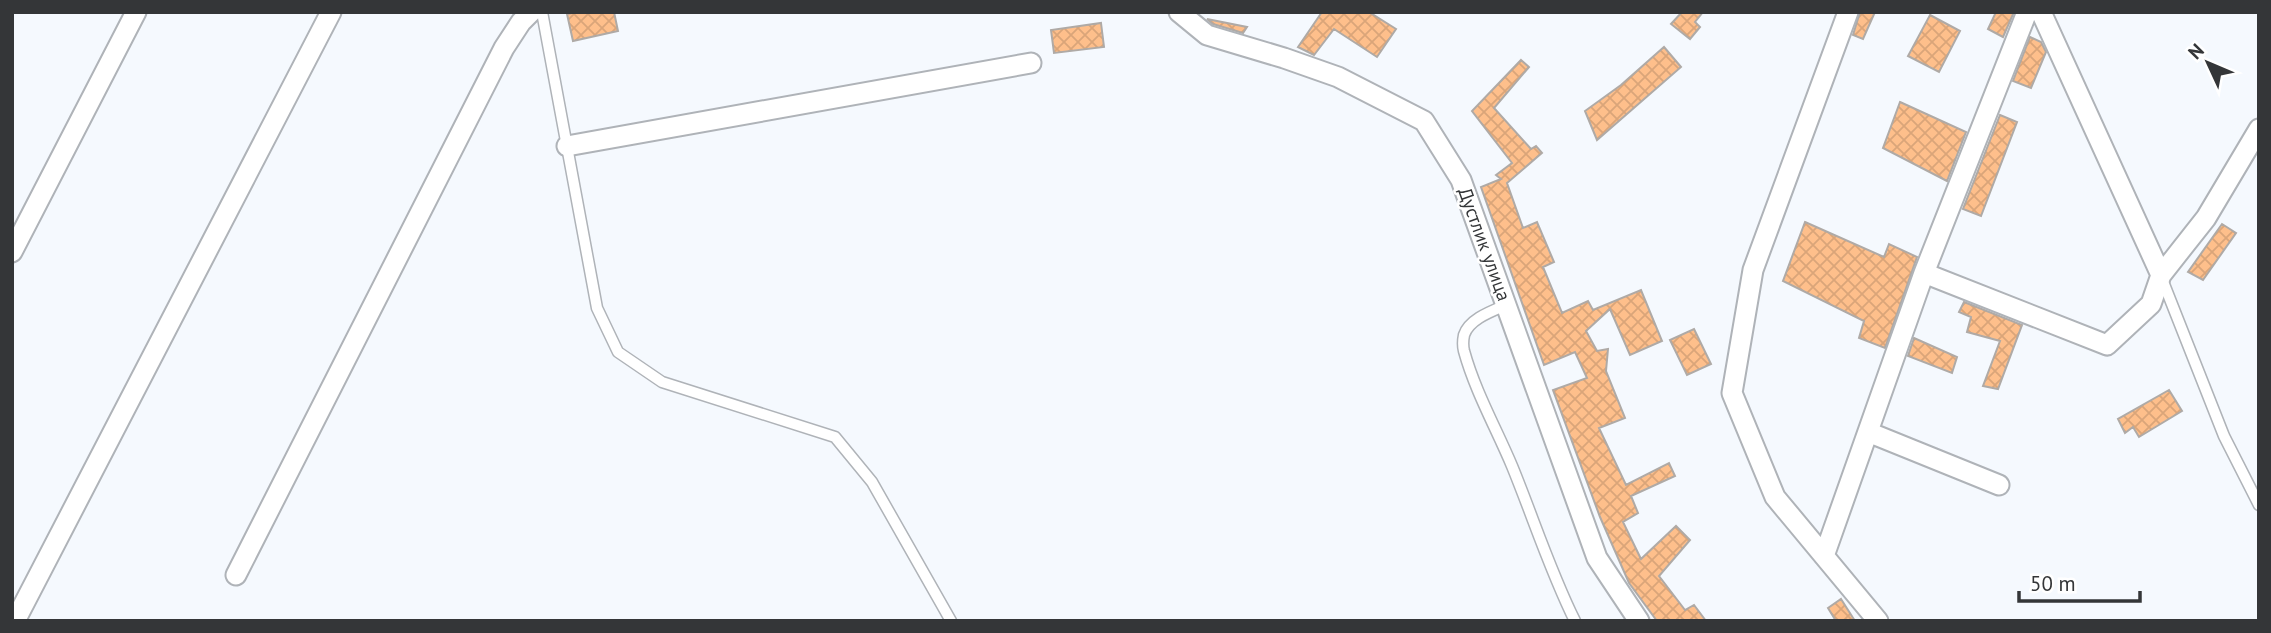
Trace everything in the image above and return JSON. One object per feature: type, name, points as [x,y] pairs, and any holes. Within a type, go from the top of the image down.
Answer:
[{"type":"street","points":[[12,252],[136,12]]},
{"type":"street","points":[[15,621],[331,12]]},
{"type":"street","points":[[236,575],[504,48],[531,12]]},
{"type":"street","name":"Дустлик улица","points":[[1179,12],[1207,36],[1284,58],[1338,78],[1424,121],[1461,180],[1597,558],[1639,621]]},
{"type":"street","points":[[1848,12],[1753,270],[1732,393],[1774,497],[1878,621]]},
{"type":"street","points":[[1824,556],[1924,273],[2028,12]]},
{"type":"street","points":[[2041,12],[2161,275]]},
{"type":"street","points":[[567,146],[1031,63]]},
{"type":"street","points":[[1924,273],[2107,345],[2151,304],[2161,275],[2206,218],[2259,129]]},
{"type":"street","points":[[1868,432],[1999,485]]},
{"type":"lane","points":[[542,12],[597,308],[618,352],[662,382],[835,437],[872,482],[951,621]]},
{"type":"lane","points":[[2161,275],[2224,436],[2259,505]]},
{"type":"lane","points":[[1506,305],[1491,311],[1469,326],[1464,336],[1463,348],[1476,387],[1504,447],[1558,586],[1575,621]]},
{"type":"building","points":[[614,12],[618,31],[573,41],[567,14]]},
{"type":"building","points":[[1322,12],[1369,12],[1396,29],[1377,57],[1334,29],[1314,55],[1298,47]]},
{"type":"building","points":[[1682,12],[1703,12],[1695,22],[1700,27],[1690,39],[1671,24]]},
{"type":"building","points":[[1860,12],[1875,12],[1863,39],[1853,35]]},
{"type":"building","points":[[1996,12],[2014,12],[2003,37],[1988,29]]},
{"type":"building","points":[[1930,15],[1960,31],[1939,72],[1908,56]]},
{"type":"building","points":[[1207,19],[1247,27],[1243,33],[1213,24]]},
{"type":"building","points":[[1101,23],[1104,47],[1054,53],[1051,30]]},
{"type":"building","points":[[2030,37],[2041,42],[2046,52],[2031,88],[2013,81]]},
{"type":"building","points":[[1664,47],[1681,67],[1597,140],[1585,111],[1621,85]]},
{"type":"building","points":[[1521,60],[1529,67],[1494,108],[1531,149],[1536,146],[1542,153],[1507,183],[1523,228],[1537,222],[1554,262],[1543,267],[1562,313],[1588,301],[1593,310],[1641,290],[1662,341],[1630,355],[1610,309],[1586,331],[1597,351],[1608,349],[1606,371],[1625,418],[1599,428],[1626,485],[1669,463],[1675,476],[1631,496],[1638,513],[1623,522],[1641,559],[1676,526],[1690,540],[1659,576],[1685,610],[1694,605],[1706,621],[1657,621],[1629,583],[1600,517],[1553,390],[1587,378],[1575,352],[1544,365],[1481,187],[1501,179],[1496,175],[1512,163],[1472,111]]},
{"type":"building","points":[[1900,102],[1966,132],[1947,181],[1883,148]]},
{"type":"building","points":[[2000,115],[2017,122],[1981,216],[1963,209]]},
{"type":"building","points":[[1805,222],[1884,257],[1889,244],[1917,257],[1885,348],[1859,338],[1864,321],[1783,281]]},
{"type":"building","points":[[2222,224],[2236,233],[2203,280],[2188,272]]},
{"type":"building","points":[[1964,302],[2022,325],[1998,389],[1983,386],[2000,341],[1967,332],[1971,317],[1959,312]]},
{"type":"building","points":[[1694,329],[1711,364],[1687,375],[1670,340]]},
{"type":"building","points":[[1914,338],[1957,357],[1952,373],[1908,356]]},
{"type":"building","points":[[2169,390],[2182,411],[2139,437],[2133,427],[2125,433],[2118,419]]},
{"type":"building","points":[[1841,599],[1855,621],[1836,621],[1828,608]]}]
